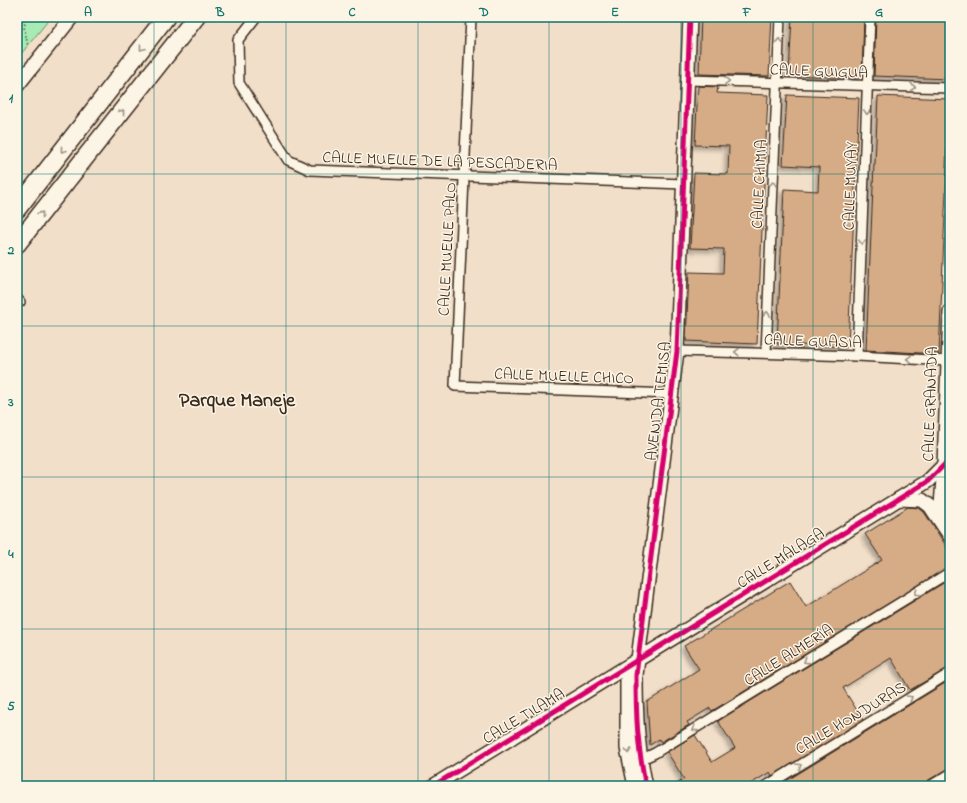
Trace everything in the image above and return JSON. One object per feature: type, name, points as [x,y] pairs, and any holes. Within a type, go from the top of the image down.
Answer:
[{"type":"highway","points":[[17,209],[166,17]]},
{"type":"highway","points":[[17,244],[196,17]]},
{"type":"street","points":[[17,86],[72,17]]},
{"type":"street","name":"CALLE MUELLE DE LA PESCADERIA","points":[[256,17],[238,40],[239,83],[288,160],[310,170],[684,184]]},
{"type":"street","name":"CALLE MUELLE PALO","points":[[455,386],[471,17]]},
{"type":"street","name":"AVENIDA TEMISA","points":[[635,786],[627,748],[632,663],[677,351],[690,17]]},
{"type":"street","name":"CALLE CHIMIA","points":[[766,353],[780,17]]},
{"type":"street","name":"CALLE MUYAY","points":[[857,356],[870,17]]},
{"type":"street","name":"CALLE GUIGUA","points":[[688,80],[950,88]]},
{"type":"street","name":"CALLE GRANADA","points":[[940,520],[946,497],[944,465],[950,312]]},
{"type":"street","name":"CALLE GUASIA","points":[[677,351],[857,356],[948,361]]},
{"type":"street","name":"CALLE MUELLE CHICO","points":[[455,386],[671,394]]},
{"type":"street","name":"CALLE MÁLAGA","points":[[632,663],[928,481],[944,465]]},
{"type":"street","points":[[899,499],[922,500],[930,506],[950,536]]},
{"type":"street","name":"CALLE ALMERÍA","points":[[640,760],[662,749],[950,572]]},
{"type":"street","name":"AVENIDA TEMISA","points":[[632,663],[636,675],[636,721],[640,760],[646,786]]},
{"type":"street","name":"CALLE TILAMA","points":[[433,786],[632,663]]},
{"type":"street","name":"CALLE HONDURAS","points":[[766,786],[950,673]]},
{"type":"street","points":[[930,786],[950,774]]},
{"type":"path","points":[[21,17],[25,23],[24,27],[28,46]]},
{"type":"green space","points":[[17,17],[51,17],[17,59]]},
{"type":"building","points":[[701,17],[772,17],[769,76],[699,74]]},
{"type":"building","points":[[792,17],[864,17],[862,76],[859,75],[859,78],[789,75]]},
{"type":"building","points":[[876,17],[950,17],[949,79],[874,76]]},
{"type":"building","points":[[698,86],[718,87],[717,93],[768,95],[757,344],[686,341],[689,272],[723,273],[724,249],[690,248],[694,173],[728,174],[729,146],[695,145]]},
{"type":"building","points":[[787,95],[859,98],[848,347],[777,344],[784,189],[818,191],[819,167],[783,165]]},
{"type":"building","points":[[878,96],[949,99],[939,354],[866,350]]},
{"type":"building","points":[[908,507],[919,508],[924,512],[950,552],[950,566],[712,711],[710,708],[687,722],[689,725],[661,742],[659,739],[650,745],[647,702],[699,669],[684,646],[790,581],[806,607],[882,560],[865,534]]},
{"type":"building","points":[[950,579],[950,667],[910,690],[891,658],[843,688],[863,720],[772,776],[770,772],[747,786],[674,786],[684,779],[667,752],[695,735],[712,762],[735,748],[718,721]]},
{"type":"building","points":[[950,680],[950,768],[927,781],[924,786],[778,786]]},
{"type":"cycle path","points":[[646,786],[638,730],[636,675],[677,351],[690,17]]},
{"type":"cycle path","points":[[433,786],[928,481],[944,465]]},
{"type":"district","name":"Parque Maneje","points":[[237,399]]}]
